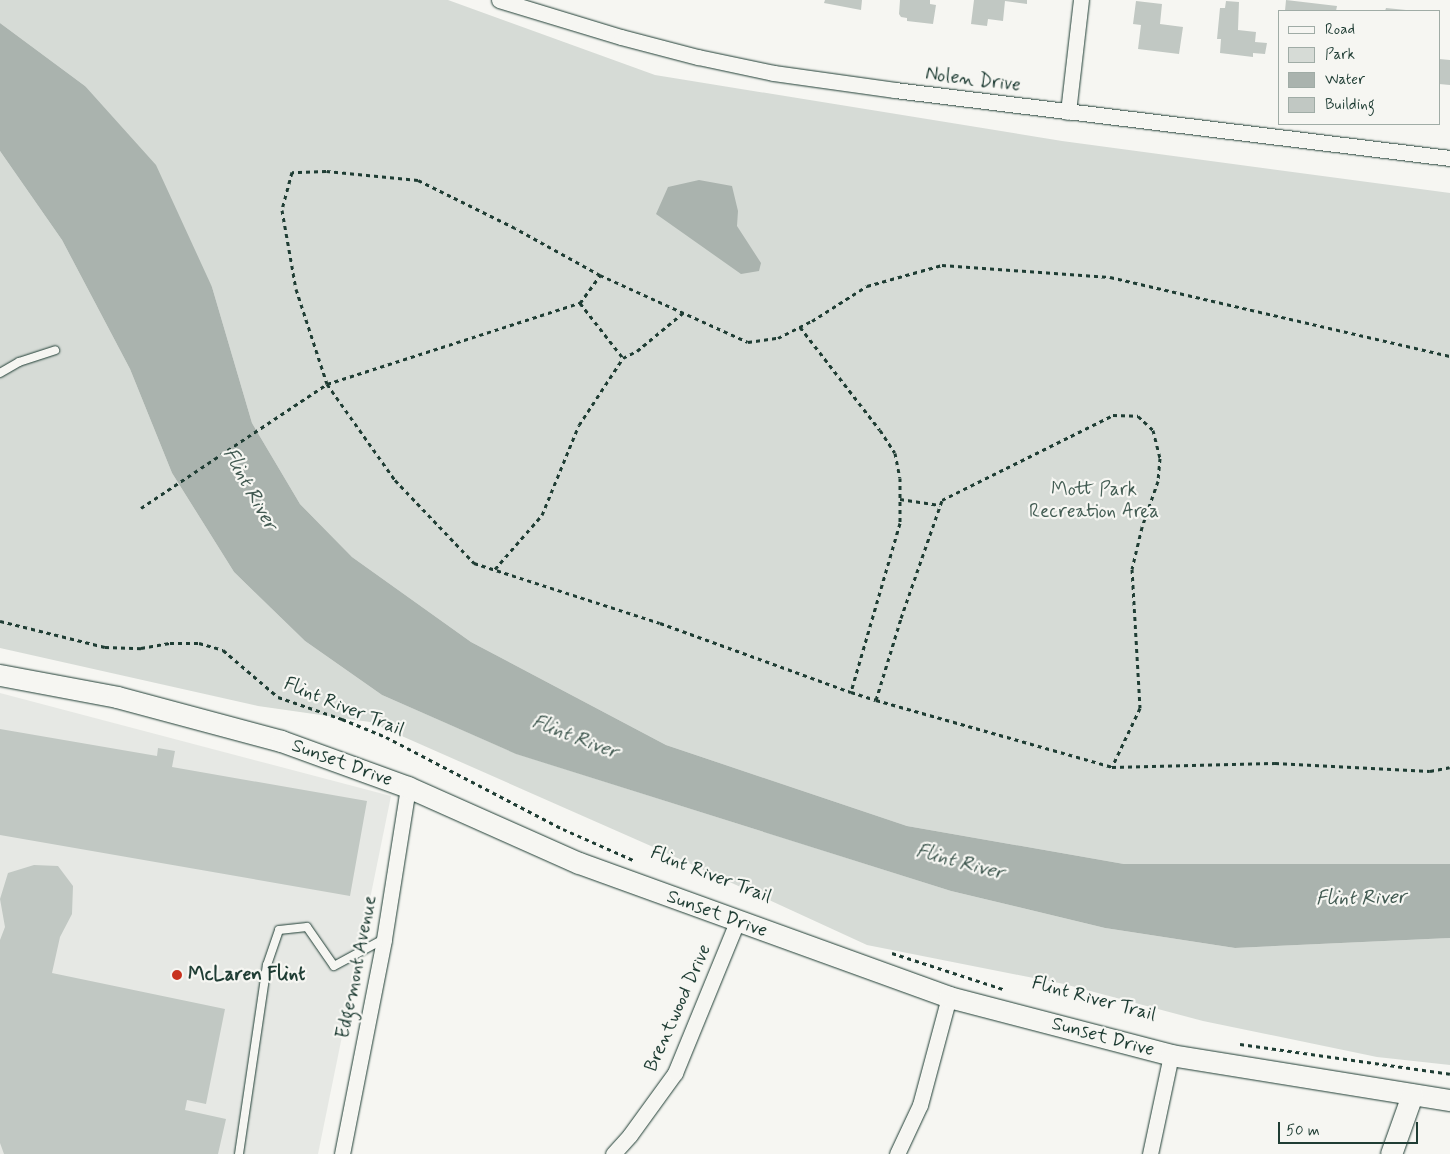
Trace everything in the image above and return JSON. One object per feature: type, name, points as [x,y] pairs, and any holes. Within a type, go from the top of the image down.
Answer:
[{"type":"street","name":"Nolen Drive","points":[[499,0],[620,37],[698,57],[774,72],[894,90],[1450,158]]},
{"type":"street","points":[[1068,112],[1081,0]]},
{"type":"street","name":"Sunset Drive","points":[[0,675],[116,697],[282,740],[408,787],[579,863],[737,922],[949,997],[1171,1055],[1450,1100]]},
{"type":"street","name":"Edgemont Avenue","points":[[342,1154],[384,939],[408,787]]},
{"type":"street","name":"Brentwood Drive","points":[[613,1154],[630,1135],[675,1072],[737,922]]},
{"type":"street","points":[[897,1154],[920,1105],[949,997]]},
{"type":"street","points":[[1150,1154],[1171,1055]]},
{"type":"street","points":[[1391,1154],[1412,1095]]},
{"type":"lane","points":[[0,373],[19,362],[55,350]]},
{"type":"lane","points":[[239,1154],[267,965],[279,930],[307,927],[334,966],[384,939]]},
{"type":"path","points":[[1450,356],[1110,277],[942,264],[867,286],[800,327],[778,338],[748,342],[600,275],[515,228],[418,180],[326,171],[292,172],[282,210],[294,280],[327,384],[394,480],[474,563],[660,623],[851,692],[1112,768],[1275,763],[1430,771],[1450,767]]},
{"type":"path","points":[[142,508],[327,384],[580,302],[600,275]]},
{"type":"path","points":[[580,302],[623,358]]},
{"type":"path","points":[[494,569],[542,515],[579,424],[623,358],[637,352],[684,312]]},
{"type":"path","points":[[800,327],[880,430],[894,452],[900,478],[900,522],[851,692]]},
{"type":"path","points":[[876,700],[901,618],[942,500],[1113,415],[1138,416],[1153,430],[1160,458],[1158,481],[1142,527],[1132,569],[1140,708],[1112,768]]},
{"type":"path","points":[[900,500],[940,505]]},
{"type":"path","name":"Flint River Trail","points":[[0,621],[105,647],[140,648],[170,643],[198,643],[223,650],[278,697],[342,719],[386,737],[563,829],[640,863]]},
{"type":"path","name":"Flint River Trail","points":[[886,951],[1010,991]]},
{"type":"path","points":[[1232,1043],[1450,1074]]},
{"type":"shaded area","name":"McLaren Flint","points":[[0,693],[391,796],[318,1154],[0,1154]]},
{"type":"green space","name":"Mott Park Recreation Area","points":[[0,0],[448,0],[655,75],[1062,141],[1450,193],[1450,864],[1124,864],[907,826],[666,745],[471,642],[352,557],[300,504],[252,423],[212,287],[85,86],[0,23]]},
{"type":"green space","points":[[0,151],[62,240],[130,369],[172,473],[234,572],[305,641],[382,695],[517,754],[951,891],[1105,928],[1235,948],[1450,938],[1450,1065],[1377,1057],[1203,1021],[1064,984],[867,945],[660,850],[370,722],[258,706],[0,648]]},
{"type":"water","name":"Flint River","points":[[0,23],[85,86],[156,165],[212,287],[252,423],[300,504],[352,557],[471,642],[666,745],[907,826],[1124,864],[1450,864],[1450,938],[1235,948],[1105,928],[951,891],[516,754],[382,695],[305,641],[234,572],[172,473],[130,369],[62,240],[0,151]]},
{"type":"water","points":[[699,180],[732,186],[738,211],[737,226],[761,263],[759,271],[741,274],[656,214],[668,187]]},
{"type":"building","points":[[825,0],[862,0],[861,10],[824,3]]},
{"type":"building","points":[[900,0],[930,0],[930,4],[936,5],[933,24],[907,21],[907,18],[901,17],[899,14]]},
{"type":"building","points":[[974,0],[1027,0],[1027,4],[1005,1],[1003,21],[988,19],[987,26],[971,24]]},
{"type":"building","points":[[1286,0],[1337,6],[1336,10],[1285,10]]},
{"type":"building","points":[[1136,1],[1162,4],[1160,24],[1183,27],[1179,54],[1138,49],[1141,25],[1133,24]]},
{"type":"building","points":[[1226,1],[1239,2],[1238,30],[1256,32],[1255,42],[1267,43],[1265,54],[1253,53],[1253,57],[1220,53],[1221,39],[1217,39],[1220,8],[1225,8]]},
{"type":"building","points":[[1386,8],[1406,10],[1385,10]]},
{"type":"building","points":[[1440,59],[1450,60],[1450,85],[1440,84]]},
{"type":"building","points":[[0,729],[157,756],[158,748],[175,751],[172,767],[367,801],[350,896],[0,835]]},
{"type":"building","points":[[34,865],[58,866],[73,886],[72,914],[60,937],[52,973],[225,1009],[206,1104],[187,1100],[185,1110],[226,1119],[218,1154],[4,1154],[0,1143],[0,940],[5,927],[0,899],[8,873]]},
{"type":"place","name":"McLaren Flint","points":[[177,975]]}]
